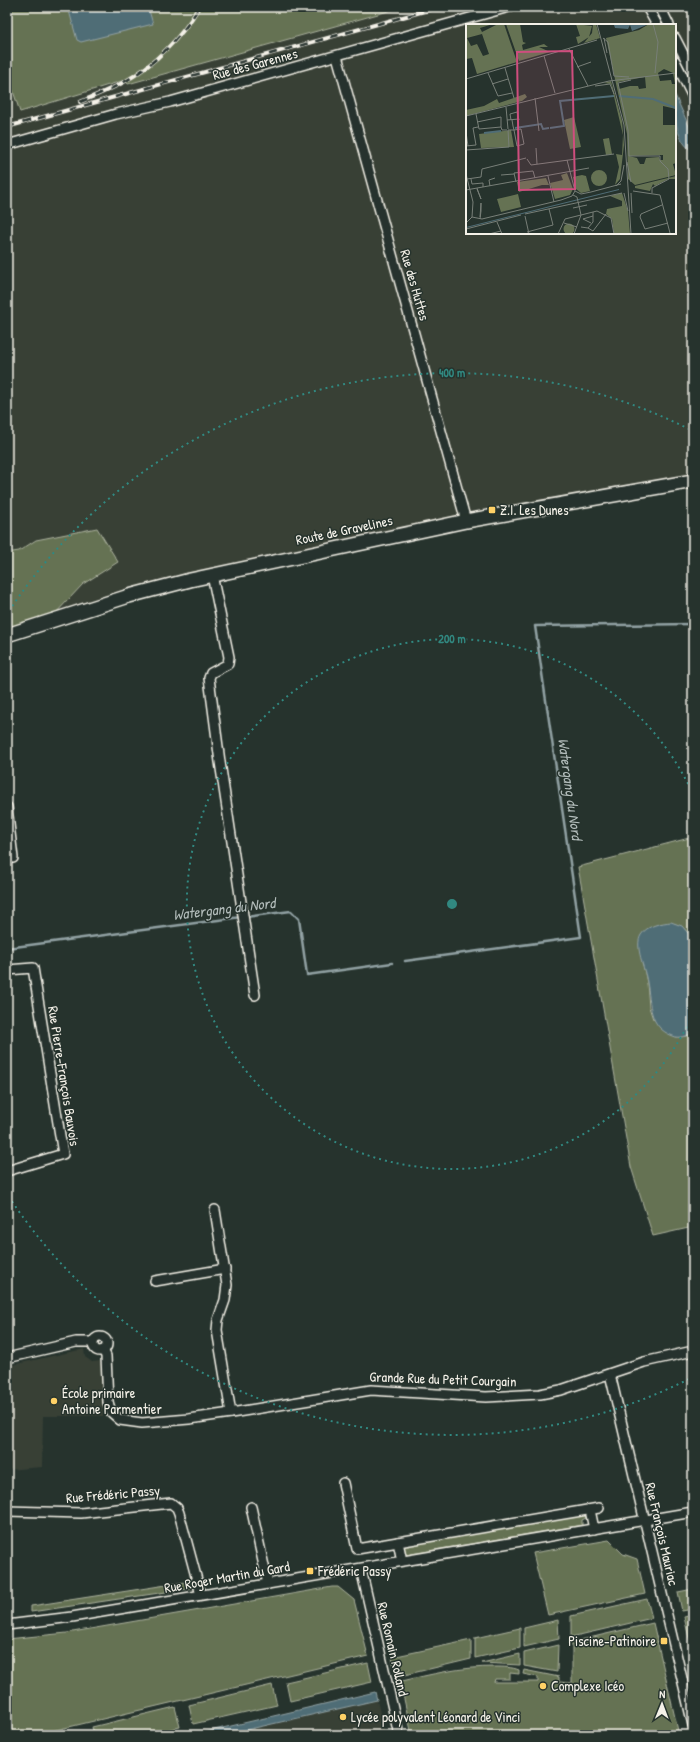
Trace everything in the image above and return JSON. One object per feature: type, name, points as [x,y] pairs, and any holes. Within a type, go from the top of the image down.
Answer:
[{"type":"main road","name":"Route de Gravelines","points":[[7,635],[129,596],[212,575],[466,521],[693,480]]},
{"type":"street","name":"Rue des Garennes","points":[[7,145],[116,114],[170,102],[509,7]]},
{"type":"street","points":[[648,7],[656,24]]},
{"type":"street","points":[[660,7],[668,24]]},
{"type":"street","points":[[676,40],[693,73]]},
{"type":"street","name":"Rue des Huttes","points":[[337,56],[466,521]]},
{"type":"street","points":[[676,63],[693,97]]},
{"type":"street","points":[[212,575],[229,657],[228,664],[213,671],[209,678],[255,995]]},
{"type":"street","points":[[7,807],[9,840],[12,858]]},
{"type":"street","name":"Rue Pierre-François Bauvois","points":[[7,970],[33,968],[63,1154],[7,1171]]},
{"type":"street","points":[[215,1210],[227,1290],[216,1330],[231,1414]]},
{"type":"street","points":[[155,1281],[225,1269]]},
{"type":"street","name":"Grande Rue du Petit Courgain","points":[[7,1358],[76,1342],[93,1342],[95,1349],[99,1351],[103,1350],[107,1366],[109,1406],[112,1412],[120,1420],[147,1423],[231,1414],[371,1390],[494,1398],[540,1394],[561,1390],[644,1362],[693,1351]]},
{"type":"street","name":"Rue François Mauriac","points":[[610,1374],[693,1725]]},
{"type":"street","points":[[343,1483],[357,1549],[594,1509],[594,1529]]},
{"type":"street","name":"Rue Frédéric Passy","points":[[7,1511],[81,1514],[171,1503],[177,1508],[179,1513],[201,1595]]},
{"type":"street","points":[[251,1507],[268,1584]]},
{"type":"street","name":"Rue Roger Martin du Gard","points":[[7,1625],[72,1617],[693,1512]]},
{"type":"street","points":[[398,1542],[402,1561]]},
{"type":"street","name":"Rue Romain Rolland","points":[[360,1568],[399,1735]]},
{"type":"shaded area","points":[[7,7],[693,7],[693,478],[406,526],[203,570],[7,626]]},
{"type":"shaded area","name":"École primaire Antoine Parmentier","points":[[84,1349],[85,1357],[92,1362],[100,1361],[103,1416],[43,1416],[42,1467],[7,1470],[7,1366]]},
{"type":"shaded area","name":"Lycée polyvalent Léonard de Vinci","points":[[377,1700],[385,1735],[224,1735]]},
{"type":"green space","points":[[7,7],[403,7],[128,84],[125,80],[20,112],[7,73]]},
{"type":"green space","points":[[97,528],[118,562],[83,584],[54,615],[7,630],[7,553],[19,551],[36,540]]},
{"type":"green space","points":[[693,837],[693,939],[681,926],[671,923],[660,924],[654,926],[641,955],[647,983],[649,1007],[653,1019],[676,1037],[687,1036],[693,1032],[693,1227],[653,1236],[631,1167],[578,867]]},
{"type":"green space","points":[[586,1515],[586,1518],[582,1520],[582,1525],[405,1555],[404,1545]]},
{"type":"green space","points":[[609,1540],[623,1554],[637,1559],[645,1594],[548,1615],[533,1553]]},
{"type":"green space","points":[[192,1581],[193,1588],[31,1612],[31,1606]]},
{"type":"green space","points":[[338,1587],[354,1600],[368,1656],[35,1735],[7,1735],[7,1639],[67,1633]]},
{"type":"green space","points":[[693,1589],[693,1609],[682,1611],[678,1592]]},
{"type":"green space","points":[[647,1599],[652,1618],[571,1637],[571,1616]]},
{"type":"green space","points":[[693,1615],[693,1655],[684,1617]]},
{"type":"green space","points":[[558,1620],[559,1639],[524,1647],[524,1628]]},
{"type":"green space","name":"Complexe Icéo","points":[[653,1623],[679,1735],[412,1735],[402,1690],[400,1690],[398,1682],[458,1670],[482,1667],[507,1667],[519,1670],[519,1674],[510,1673],[510,1679],[495,1679],[494,1682],[538,1682],[538,1677],[523,1674],[524,1670],[559,1677],[559,1682],[572,1683],[572,1642]]},
{"type":"green space","points":[[520,1628],[520,1648],[475,1658],[475,1638]]},
{"type":"green space","points":[[471,1640],[471,1659],[396,1677],[392,1657]]},
{"type":"green space","points":[[558,1645],[557,1672],[524,1666],[524,1653]]},
{"type":"green space","points":[[520,1654],[520,1665],[482,1663]]},
{"type":"green space","points":[[368,1663],[372,1682],[290,1701],[286,1682]]},
{"type":"green space","points":[[272,1685],[277,1705],[193,1724],[189,1705]]},
{"type":"green space","points":[[175,1707],[180,1727],[144,1735],[94,1735],[92,1727]]},
{"type":"water","points":[[68,7],[148,7],[153,24],[81,42],[77,40]]},
{"type":"water","points":[[676,97],[693,135],[693,149],[691,150],[685,145],[681,139],[677,125]]},
{"type":"water","points":[[671,922],[682,926],[693,939],[693,1032],[681,1037],[675,1037],[665,1032],[655,1021],[650,1006],[646,976],[639,951],[639,940],[641,935],[647,929],[655,925]]},
{"type":"water","points":[[375,1692],[377,1700],[224,1735],[193,1735]]},
{"type":"waterway","name":"Watergang du Nord","points":[[405,961],[581,937],[535,626],[693,624]]},
{"type":"waterway","name":"Watergang du Nord","points":[[246,917],[291,911],[299,919],[307,975],[392,963]]},
{"type":"waterway","name":"Watergang du Nord","points":[[7,948],[241,917]]},
{"type":"railway","points":[[80,102],[119,85],[146,67],[176,39],[199,7]]},
{"type":"railway","points":[[7,127],[439,7]]},
{"type":"place","name":"Z.I. Les Dunes","points":[[492,510]]},
{"type":"place","name":"École primaire Antoine Parmentier","points":[[54,1401]]},
{"type":"place","name":"Frédéric Passy","points":[[310,1571]]},
{"type":"place","name":"Piscine-Patinoire","points":[[664,1641]]},
{"type":"place","name":"Complexe Icéo","points":[[543,1686]]},
{"type":"place","name":"Lycée polyvalent Léonard de Vinci","points":[[343,1717]]}]
